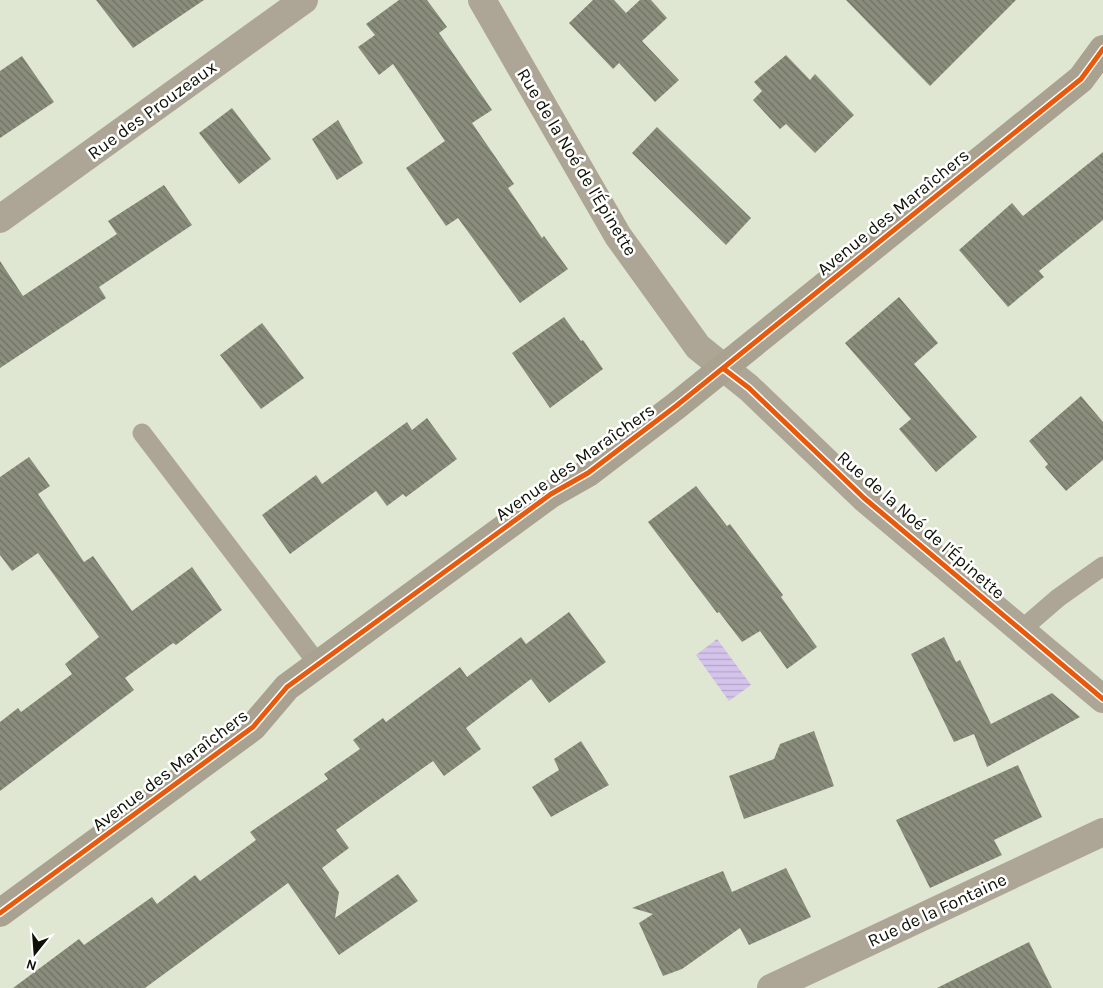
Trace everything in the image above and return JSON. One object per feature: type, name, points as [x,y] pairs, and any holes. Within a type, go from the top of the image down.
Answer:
[{"type":"main road","name":"Avenue des Maraîchers","points":[[0,913],[253,728],[287,687],[551,494],[588,473],[724,369],[1081,78],[1103,49]]},
{"type":"street","name":"Rue des Prouzeaux","points":[[0,219],[304,0]]},
{"type":"street","name":"Rue de la Noé de l'Épinette","points":[[482,0],[618,236],[698,346],[749,388],[864,498],[1103,700]]},
{"type":"street","name":"Rue de la Fontaine","points":[[771,988],[1103,832]]},
{"type":"lane","points":[[142,433],[318,664]]},
{"type":"lane","points":[[1021,630],[1058,598],[1103,566]]},
{"type":"shaded area","points":[[717,639],[751,685],[729,701],[696,655]]},
{"type":"building","points":[[96,0],[204,0],[133,48]]},
{"type":"building","points":[[399,0],[427,0],[447,27],[439,33],[492,110],[472,123],[514,184],[508,188],[542,238],[544,236],[568,269],[520,303],[458,218],[446,226],[406,168],[445,141],[393,64],[379,75],[358,47],[375,35],[366,24]]},
{"type":"building","points":[[593,0],[614,0],[626,13],[640,0],[651,0],[667,18],[642,41],[679,80],[655,102],[619,63],[613,69],[569,23]]},
{"type":"building","points":[[846,0],[1016,0],[930,86]]},
{"type":"building","points":[[786,55],[810,80],[815,74],[854,115],[815,153],[786,124],[780,129],[753,100],[762,91],[754,82]]},
{"type":"building","points":[[22,56],[54,102],[0,138],[0,71]]},
{"type":"building","points":[[232,108],[271,159],[239,184],[199,133]]},
{"type":"building","points":[[338,120],[363,163],[337,180],[312,139]]},
{"type":"building","points":[[657,127],[751,218],[726,245],[632,153]]},
{"type":"building","points":[[1103,152],[1103,220],[1039,271],[1044,277],[1008,307],[959,250],[1012,203],[1023,216]]},
{"type":"building","points":[[164,185],[192,225],[99,287],[106,298],[0,368],[0,261],[23,296],[117,234],[108,221]]},
{"type":"building","points":[[899,297],[938,343],[914,364],[977,437],[936,472],[899,429],[911,419],[845,343]]},
{"type":"building","points":[[564,317],[603,369],[550,408],[512,353]]},
{"type":"building","points":[[262,323],[304,378],[261,409],[220,355]]},
{"type":"building","points":[[1081,396],[1103,422],[1103,460],[1066,491],[1045,467],[1048,464],[1029,441]]},
{"type":"building","points":[[427,418],[457,459],[406,497],[403,494],[387,506],[376,491],[290,554],[262,515],[316,475],[322,484],[407,422],[412,430]]},
{"type":"building","points":[[29,457],[50,486],[38,494],[84,562],[93,556],[132,611],[192,567],[222,610],[176,645],[173,643],[125,678],[134,690],[0,791],[0,722],[18,708],[21,712],[72,674],[65,664],[99,637],[38,553],[12,571],[0,555],[0,477]]},
{"type":"building","points":[[696,486],[727,526],[730,524],[783,595],[781,597],[817,647],[787,669],[760,631],[742,642],[719,612],[717,613],[648,522]]},
{"type":"building","points":[[569,612],[606,662],[549,703],[531,679],[466,728],[481,749],[444,776],[433,761],[336,830],[349,848],[322,868],[339,892],[335,918],[398,874],[418,901],[339,955],[288,883],[145,988],[13,988],[79,939],[84,945],[152,897],[157,904],[195,875],[200,881],[256,840],[250,832],[328,779],[324,774],[360,749],[353,740],[383,718],[386,722],[460,667],[467,677],[521,637],[526,644]]},
{"type":"building","points":[[944,637],[956,662],[960,660],[991,724],[1052,693],[1080,717],[987,767],[974,734],[954,742],[911,654]]},
{"type":"building","points":[[814,731],[834,786],[744,819],[729,776],[774,759],[780,744]]},
{"type":"building","points":[[581,741],[609,785],[551,817],[532,787],[559,770],[554,759]]},
{"type":"building","points":[[1018,765],[1042,817],[994,840],[1002,855],[930,888],[896,820]]},
{"type":"building","points":[[786,868],[811,917],[749,945],[740,928],[682,969],[663,976],[639,923],[653,914],[632,908],[723,871],[732,892]]},
{"type":"building","points":[[1029,942],[1052,988],[937,988]]},
{"type":"cycle path","points":[[0,913],[253,727],[287,687],[551,494],[588,473],[676,406],[1081,79],[1103,49]]},
{"type":"cycle path","points":[[724,369],[749,388],[864,498],[1103,699]]}]
